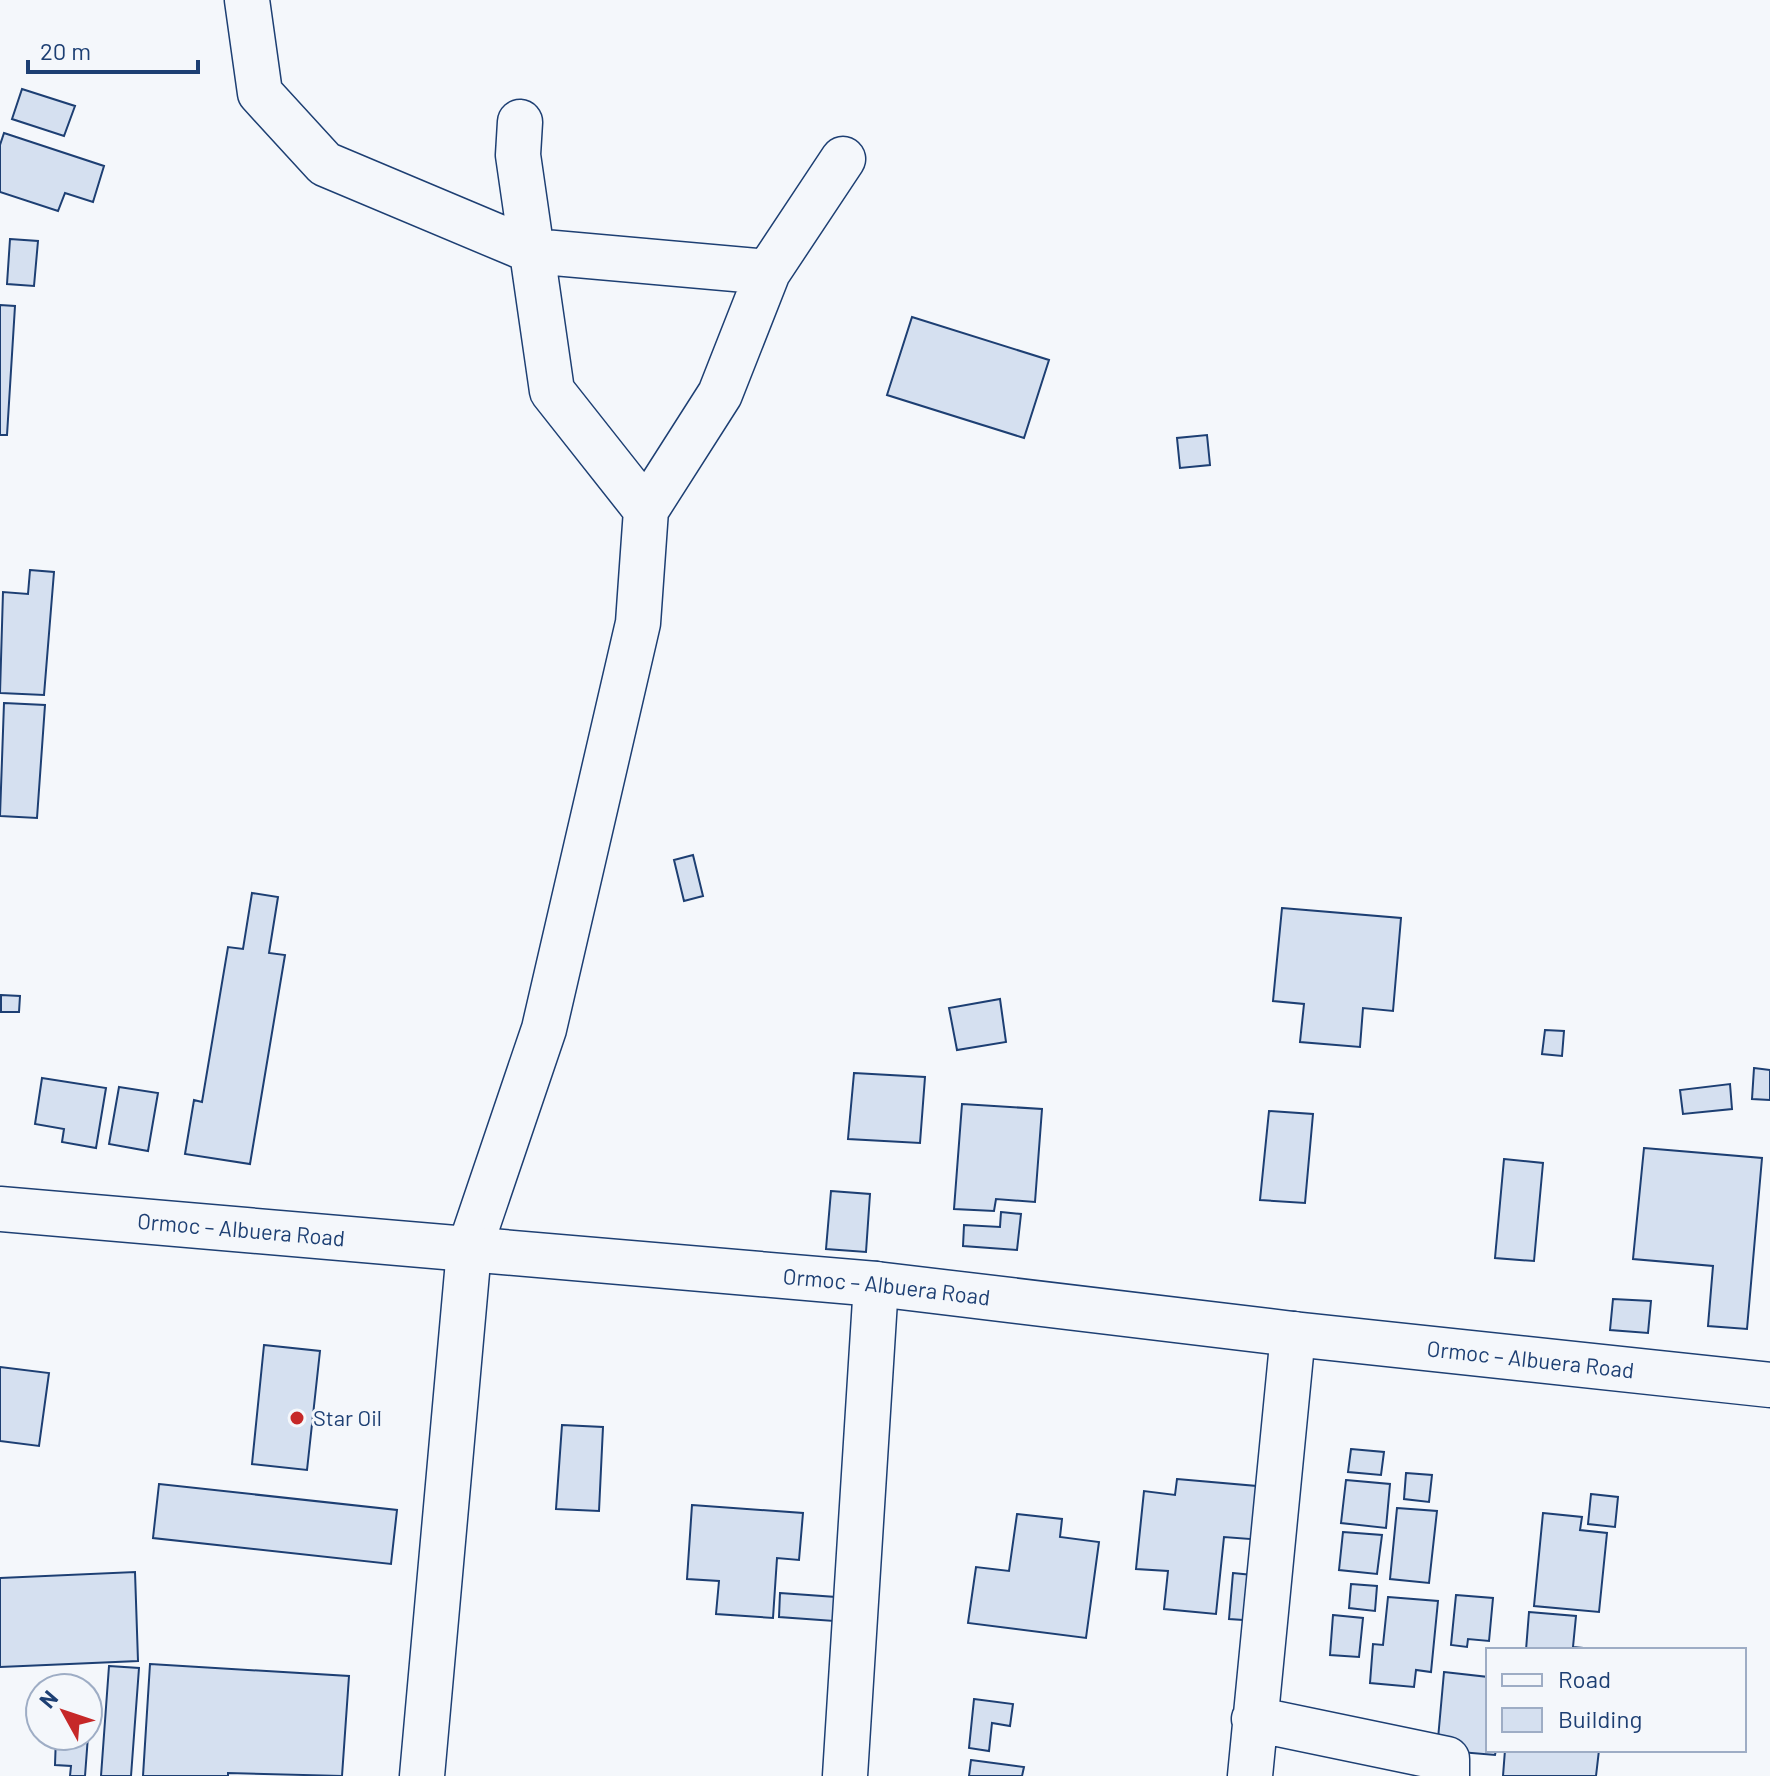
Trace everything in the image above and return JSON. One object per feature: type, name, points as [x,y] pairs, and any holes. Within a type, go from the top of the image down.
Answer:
[{"type":"main road","points":[[247,0],[260,93],[325,164],[532,251],[768,272]]},
{"type":"main road","points":[[520,122],[518,155],[552,391],[646,510]]},
{"type":"main road","points":[[422,1776],[469,1250],[547,1014],[638,623],[646,510],[720,394],[768,272],[843,159]]},
{"type":"main road","name":"Ormoc – Albuera Road","points":[[0,1209],[876,1284],[1293,1334],[1770,1385]]},
{"type":"main road","points":[[845,1776],[876,1284]]},
{"type":"main road","points":[[1250,1776],[1293,1334]]},
{"type":"main road","points":[[1254,1719],[1447,1759],[1447,1776]]},
{"type":"building","points":[[22,89],[75,106],[64,136],[12,119]]},
{"type":"building","points":[[4,133],[104,166],[93,202],[65,193],[58,211],[0,192],[0,145]]},
{"type":"building","points":[[10,239],[38,241],[34,286],[7,284]]},
{"type":"building","points":[[0,305],[15,306],[7,435],[0,435]]},
{"type":"building","points":[[912,317],[1049,360],[1024,438],[887,395]]},
{"type":"building","points":[[1207,435],[1210,465],[1180,468],[1177,438]]},
{"type":"building","points":[[30,570],[54,572],[44,695],[0,693],[3,592],[28,594]]},
{"type":"building","points":[[4,703],[45,705],[37,818],[0,816]]},
{"type":"building","points":[[693,855],[703,896],[684,901],[674,860]]},
{"type":"building","points":[[252,893],[278,897],[269,953],[285,955],[250,1164],[185,1154],[194,1100],[202,1102],[228,947],[243,949]]},
{"type":"building","points":[[1282,908],[1401,918],[1393,1011],[1363,1008],[1360,1047],[1300,1042],[1304,1004],[1273,1001]]},
{"type":"building","points":[[1,995],[20,996],[19,1012],[1,1012]]},
{"type":"building","points":[[1000,999],[1006,1042],[957,1050],[949,1008]]},
{"type":"building","points":[[1545,1030],[1564,1031],[1562,1056],[1542,1054]]},
{"type":"building","points":[[1754,1068],[1770,1070],[1770,1100],[1752,1099]]},
{"type":"building","points":[[854,1073],[925,1077],[920,1143],[848,1139]]},
{"type":"building","points":[[42,1078],[106,1088],[96,1148],[62,1142],[64,1129],[35,1124]]},
{"type":"building","points":[[1730,1084],[1732,1109],[1683,1114],[1680,1090]]},
{"type":"building","points":[[119,1087],[158,1093],[148,1151],[109,1144]]},
{"type":"building","points":[[962,1104],[1042,1109],[1035,1202],[996,1199],[994,1211],[954,1209]]},
{"type":"building","points":[[1269,1111],[1313,1114],[1305,1203],[1260,1200]]},
{"type":"building","points":[[1644,1148],[1762,1158],[1747,1329],[1708,1326],[1713,1266],[1633,1259]]},
{"type":"building","points":[[1504,1159],[1543,1163],[1534,1261],[1495,1258]]},
{"type":"building","points":[[831,1191],[870,1194],[866,1252],[826,1249]]},
{"type":"building","points":[[1001,1212],[1021,1214],[1017,1250],[963,1246],[964,1225],[1000,1227]]},
{"type":"building","points":[[1613,1299],[1651,1301],[1648,1333],[1610,1330]]},
{"type":"building","points":[[264,1345],[320,1351],[307,1470],[252,1464]]},
{"type":"building","points":[[0,1367],[49,1373],[39,1446],[0,1441]]},
{"type":"building","points":[[562,1425],[603,1427],[599,1511],[556,1509]]},
{"type":"building","points":[[1351,1449],[1384,1452],[1381,1475],[1348,1472]]},
{"type":"building","points":[[1406,1473],[1432,1475],[1429,1502],[1404,1499]]},
{"type":"building","points":[[1177,1479],[1268,1487],[1263,1540],[1224,1537],[1216,1614],[1164,1609],[1168,1571],[1136,1569],[1144,1491],[1175,1495]]},
{"type":"building","points":[[1346,1480],[1390,1484],[1386,1528],[1341,1523]]},
{"type":"building","points":[[159,1484],[397,1510],[391,1564],[153,1538]]},
{"type":"building","points":[[1591,1494],[1618,1497],[1615,1527],[1588,1524]]},
{"type":"building","points":[[692,1505],[803,1513],[799,1560],[777,1558],[773,1618],[716,1614],[719,1581],[687,1579]]},
{"type":"building","points":[[1397,1508],[1437,1511],[1429,1583],[1390,1579]]},
{"type":"building","points":[[1543,1513],[1582,1517],[1580,1530],[1607,1533],[1599,1612],[1534,1606]]},
{"type":"building","points":[[1017,1514],[1062,1519],[1060,1537],[1099,1542],[1086,1638],[968,1623],[976,1567],[1009,1571]]},
{"type":"building","points":[[1343,1532],[1382,1535],[1377,1574],[1339,1570]]},
{"type":"building","points":[[135,1572],[138,1661],[0,1667],[0,1578]]},
{"type":"building","points":[[1233,1573],[1262,1576],[1258,1621],[1229,1619]]},
{"type":"building","points":[[1351,1584],[1377,1586],[1375,1611],[1349,1608]]},
{"type":"building","points":[[780,1593],[850,1598],[848,1622],[779,1617]]},
{"type":"building","points":[[1456,1595],[1493,1598],[1489,1641],[1468,1639],[1467,1647],[1451,1645]]},
{"type":"building","points":[[1388,1597],[1438,1601],[1431,1672],[1416,1670],[1414,1687],[1370,1683],[1373,1644],[1383,1645]]},
{"type":"building","points":[[1529,1612],[1576,1616],[1573,1647],[1584,1648],[1526,1648]]},
{"type":"building","points":[[1333,1615],[1363,1618],[1359,1657],[1330,1655]]},
{"type":"building","points":[[150,1664],[349,1676],[342,1776],[228,1773],[228,1776],[143,1776]]},
{"type":"building","points":[[109,1666],[139,1668],[131,1776],[101,1776]]},
{"type":"building","points":[[1444,1672],[1486,1677],[1486,1752],[1496,1752],[1495,1755],[1437,1750]]},
{"type":"building","points":[[974,1699],[1013,1704],[1010,1726],[992,1723],[989,1751],[969,1748]]},
{"type":"building","points":[[55,1752],[87,1752],[85,1776],[70,1776],[71,1766],[55,1765]]},
{"type":"building","points":[[1505,1752],[1599,1752],[1596,1776],[1503,1776]]},
{"type":"building","points":[[971,1760],[1024,1767],[1022,1776],[969,1776]]},
{"type":"place","name":"Star Oil","points":[[297,1418]]}]
